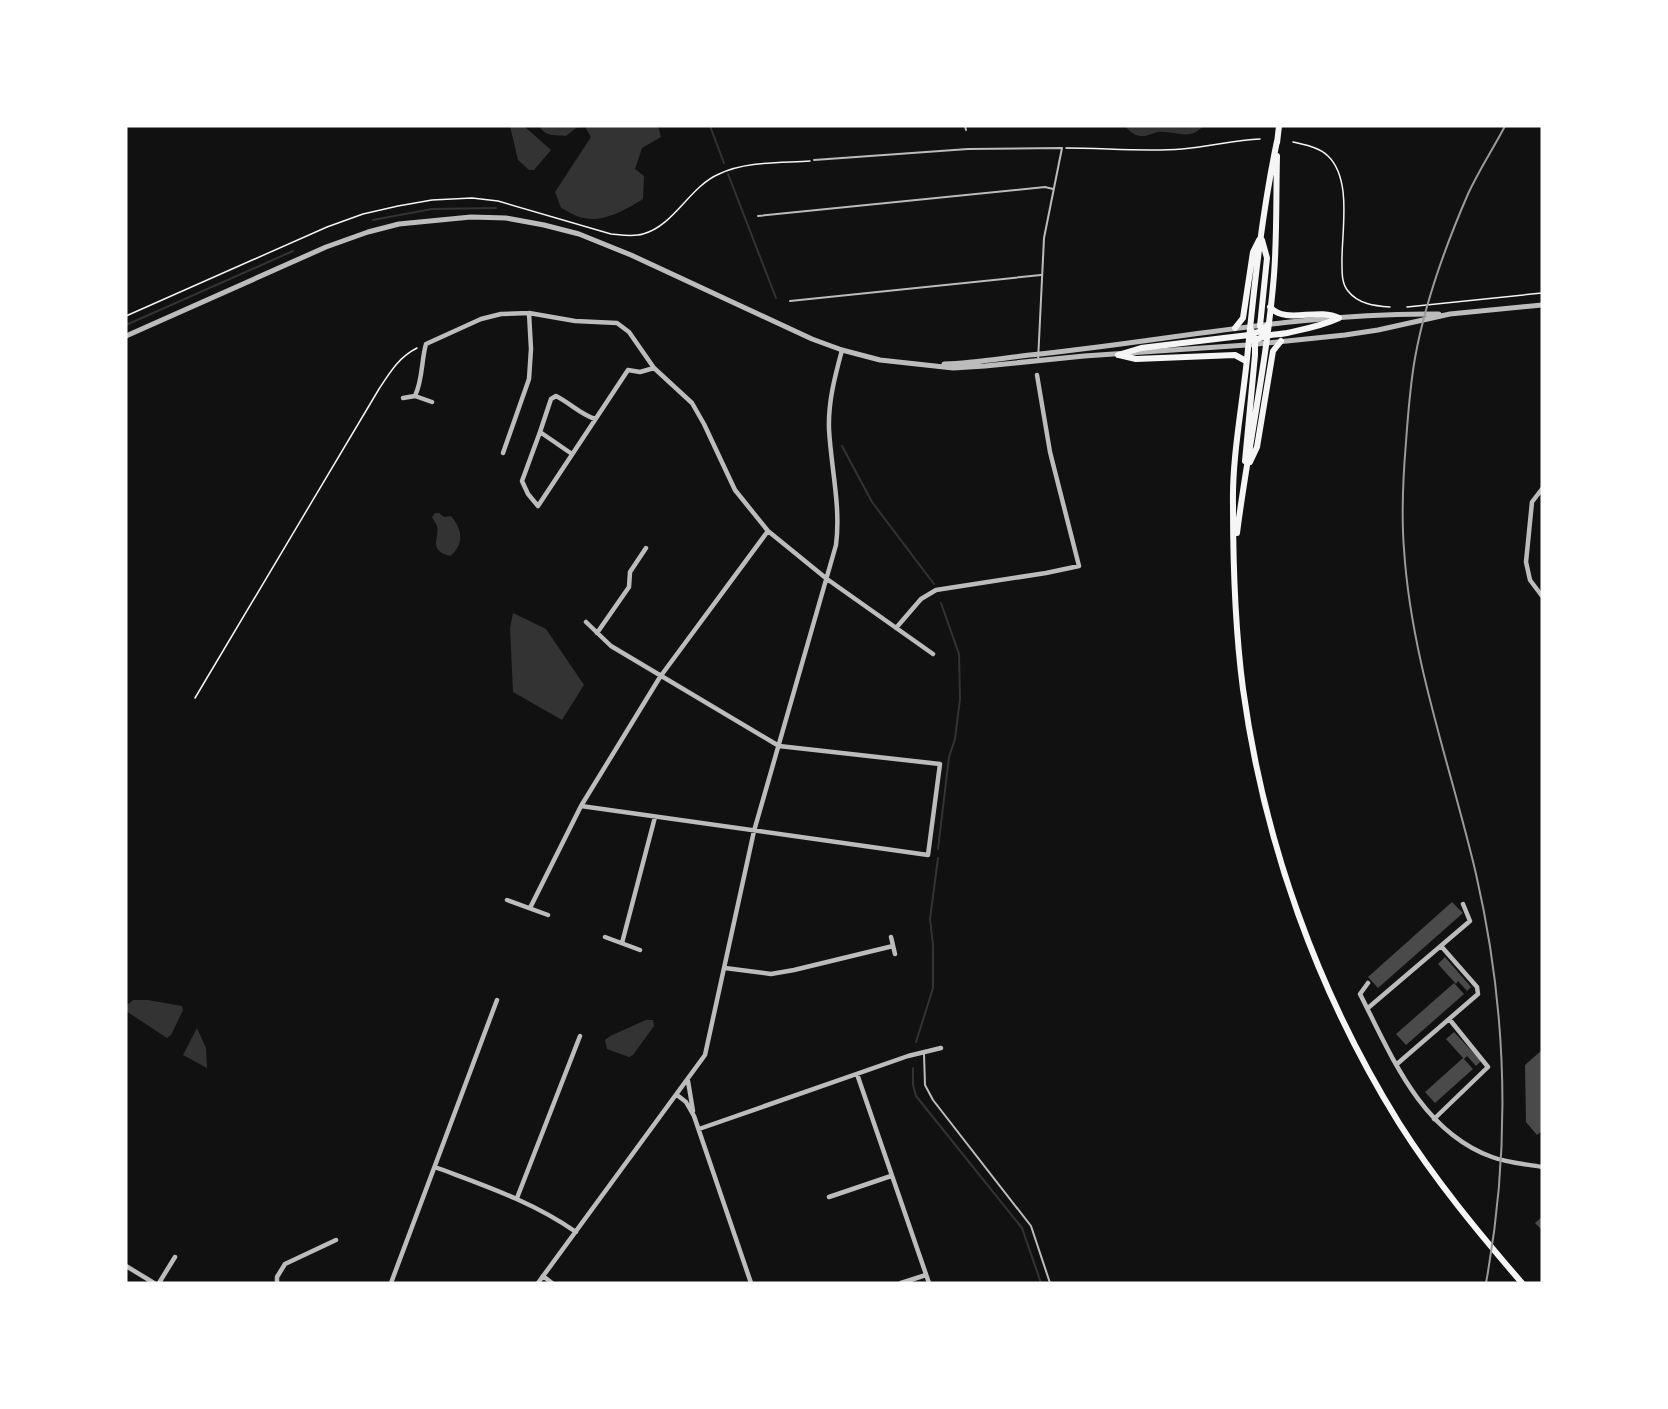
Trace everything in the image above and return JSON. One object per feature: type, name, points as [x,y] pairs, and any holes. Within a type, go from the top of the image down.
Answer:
[{"type":"main road","points":[[1246,470],[1244,453],[1253,339],[1250,327],[1267,194],[1279,126]]},
{"type":"main road","points":[[1264,334],[1268,325],[1276,246],[1277,141]]},
{"type":"main road","points":[[1235,328],[1243,318],[1252,252],[1261,236]]},
{"type":"main road","points":[[1235,551],[1258,403],[1264,334],[1267,258],[1261,236]]},
{"type":"main road","points":[[1270,307],[1282,315],[1329,313],[1339,318]]},
{"type":"main road","points":[[1118,355],[1141,348],[1253,339],[1264,334],[1285,333],[1322,326],[1339,318]]},
{"type":"main road","points":[[1253,339],[1247,345],[1233,503],[1236,598],[1243,686],[1252,743],[1270,825],[1286,882],[1305,934],[1340,1015],[1400,1125],[1467,1219],[1522,1283]]},
{"type":"main road","points":[[1246,470],[1257,447],[1273,351],[1281,341]]},
{"type":"main road","points":[[1118,355],[1136,359],[1237,355],[1246,361]]},
{"type":"street","points":[[126,336],[326,247],[368,232],[399,224],[471,217],[506,218],[579,234],[631,255],[812,339],[842,350],[880,360],[953,368],[1235,328],[1250,327],[1281,341],[1345,335],[1450,314]]},
{"type":"street","points":[[1268,325],[1404,314],[1450,314],[1542,305]]},
{"type":"street","points":[[503,453],[529,379],[531,349],[529,313]]},
{"type":"street","points":[[415,396],[422,380],[420,366],[426,344],[481,319],[501,314],[529,313],[575,321],[617,323],[629,332],[654,368],[692,403],[735,490],[768,531],[827,579],[933,654]]},
{"type":"street","points":[[1253,339],[1264,334]]},
{"type":"street","points":[[1038,357],[1118,355],[1247,345]]},
{"type":"street","points":[[538,1283],[703,1061],[709,1044],[754,831],[827,579],[838,528],[829,428],[831,400],[842,350]]},
{"type":"street","points":[[595,419],[584,416],[556,396],[552,399],[522,481],[528,494],[538,506],[628,370],[640,372],[654,368]]},
{"type":"street","points":[[896,628],[921,599],[936,590],[1079,566],[1050,453],[1037,375]]},
{"type":"street","points":[[403,398],[415,396],[432,402]]},
{"type":"street","points":[[540,432],[572,454]]},
{"type":"street","points":[[1542,489],[1532,502],[1526,562],[1530,580],[1542,596]]},
{"type":"street","points":[[530,908],[581,806],[660,677],[768,531]]},
{"type":"street","points":[[597,633],[629,587],[630,572],[646,548]]},
{"type":"street","points":[[581,806],[928,855],[940,764],[778,746],[610,646],[586,622]]},
{"type":"street","points":[[622,943],[654,817]]},
{"type":"street","points":[[507,900],[548,915]]},
{"type":"street","points":[[1368,1008],[1470,921],[1463,904]]},
{"type":"street","points":[[605,937],[640,950]]},
{"type":"street","points":[[891,937],[896,954]]},
{"type":"street","points":[[725,968],[771,974],[893,946]]},
{"type":"street","points":[[1397,1064],[1450,1020],[1479,992],[1441,946]]},
{"type":"street","points":[[1368,983],[1360,993],[1397,1064],[1434,1119],[1447,1132],[1481,1152],[1499,1159],[1542,1167]]},
{"type":"street","points":[[391,1283],[497,1000]]},
{"type":"street","points":[[1434,1119],[1488,1067],[1450,1020]]},
{"type":"street","points":[[518,1198],[580,1036]]},
{"type":"street","points":[[699,1129],[923,1051],[929,1052],[941,1048]]},
{"type":"street","points":[[856,1074],[929,1283]]},
{"type":"street","points":[[688,1081],[694,1116]]},
{"type":"street","points":[[677,1095],[686,1102],[694,1116],[751,1283]]},
{"type":"street","points":[[435,1167],[518,1198],[549,1213],[576,1232]]},
{"type":"street","points":[[829,1197],[891,1176]]},
{"type":"street","points":[[277,1283],[277,1277],[285,1264],[336,1240]]},
{"type":"street","points":[[159,1283],[175,1257]]},
{"type":"street","points":[[126,1266],[154,1283]]},
{"type":"street","points":[[901,1283],[926,1275]]},
{"type":"street","points":[[543,1276],[552,1283]]},
{"type":"lane","points":[[814,160],[968,149],[1062,147],[1044,238],[1038,357]]},
{"type":"lane","points":[[758,216],[1045,187],[1053,189]]},
{"type":"lane","points":[[790,301],[1041,275]]},
{"type":"lane","points":[[923,1051],[925,1085],[933,1100],[1031,1226],[1050,1283]]},
{"type":"path","points":[[1062,147],[1180,149],[1260,138]]},
{"type":"path","points":[[1293,142],[1321,151],[1334,164],[1338,175],[1344,211],[1341,249],[1345,287],[1352,296],[1363,303],[1391,308]]},
{"type":"path","points":[[1400,308],[1542,293]]},
{"type":"path","points":[[195,698],[379,388],[407,353],[426,344]]},
{"type":"shaded area","points":[[510,126],[524,126],[551,150],[534,170],[529,170],[518,160]]},
{"type":"shaded area","points":[[539,126],[658,126],[661,137],[642,148],[635,169],[644,176],[643,199],[622,211],[599,219],[581,217],[561,208],[555,192],[591,137],[585,127],[576,128],[566,136],[548,134]]},
{"type":"shaded area","points":[[1125,126],[1203,126],[1198,131],[1187,134],[1158,132],[1143,136],[1134,134]]},
{"type":"shaded area","points":[[435,513],[444,517],[451,516],[458,526],[460,541],[450,556],[437,547],[437,526],[432,517]]},
{"type":"shaded area","points":[[513,613],[546,629],[584,685],[562,720],[513,692],[510,628]]},
{"type":"shaded area","points":[[133,1000],[148,1000],[182,1006],[183,1010],[171,1035],[167,1038],[126,1011],[126,1006]]},
{"type":"shaded area","points":[[646,1020],[653,1020],[654,1026],[633,1055],[629,1057],[607,1049],[605,1040],[610,1036]]},
{"type":"shaded area","points":[[197,1028],[206,1048],[207,1068],[183,1055]]},
{"type":"building","points":[[1452,902],[1463,913],[1378,988],[1368,977]]},
{"type":"building","points":[[1445,957],[1471,987],[1467,991],[1458,981],[1456,984],[1438,964]]},
{"type":"building","points":[[1454,983],[1464,994],[1406,1045],[1396,1034]]},
{"type":"building","points":[[1454,1032],[1481,1061],[1476,1066],[1467,1056],[1464,1059],[1446,1039]]},
{"type":"building","points":[[1542,1050],[1542,1131],[1537,1135],[1526,1122],[1525,1065]]},
{"type":"building","points":[[1463,1058],[1473,1069],[1435,1103],[1425,1092]]},
{"type":"building","points":[[1542,1217],[1542,1230],[1535,1223]]},
{"type":"waterway","points":[[710,126],[724,163]]},
{"type":"waterway","points":[[728,174],[776,298]]},
{"type":"waterway","points":[[373,220],[432,209],[496,208]]},
{"type":"waterway","points":[[126,325],[293,251]]},
{"type":"waterway","points":[[842,446],[872,502],[934,584]]},
{"type":"waterway","points":[[938,849],[949,757],[955,739],[960,699],[959,654],[941,603]]},
{"type":"waterway","points":[[916,1042],[933,988],[933,945],[930,919],[938,858]]},
{"type":"waterway","points":[[913,1068],[913,1085],[916,1096],[1022,1228],[1041,1283]]},
{"type":"railway","points":[[1486,1283],[1494,1232],[1502,1129],[1502,1078],[1494,976],[1476,874],[1433,713],[1415,632],[1404,549],[1403,508],[1410,390],[1424,316],[1451,234],[1468,194],[1505,126]]}]
